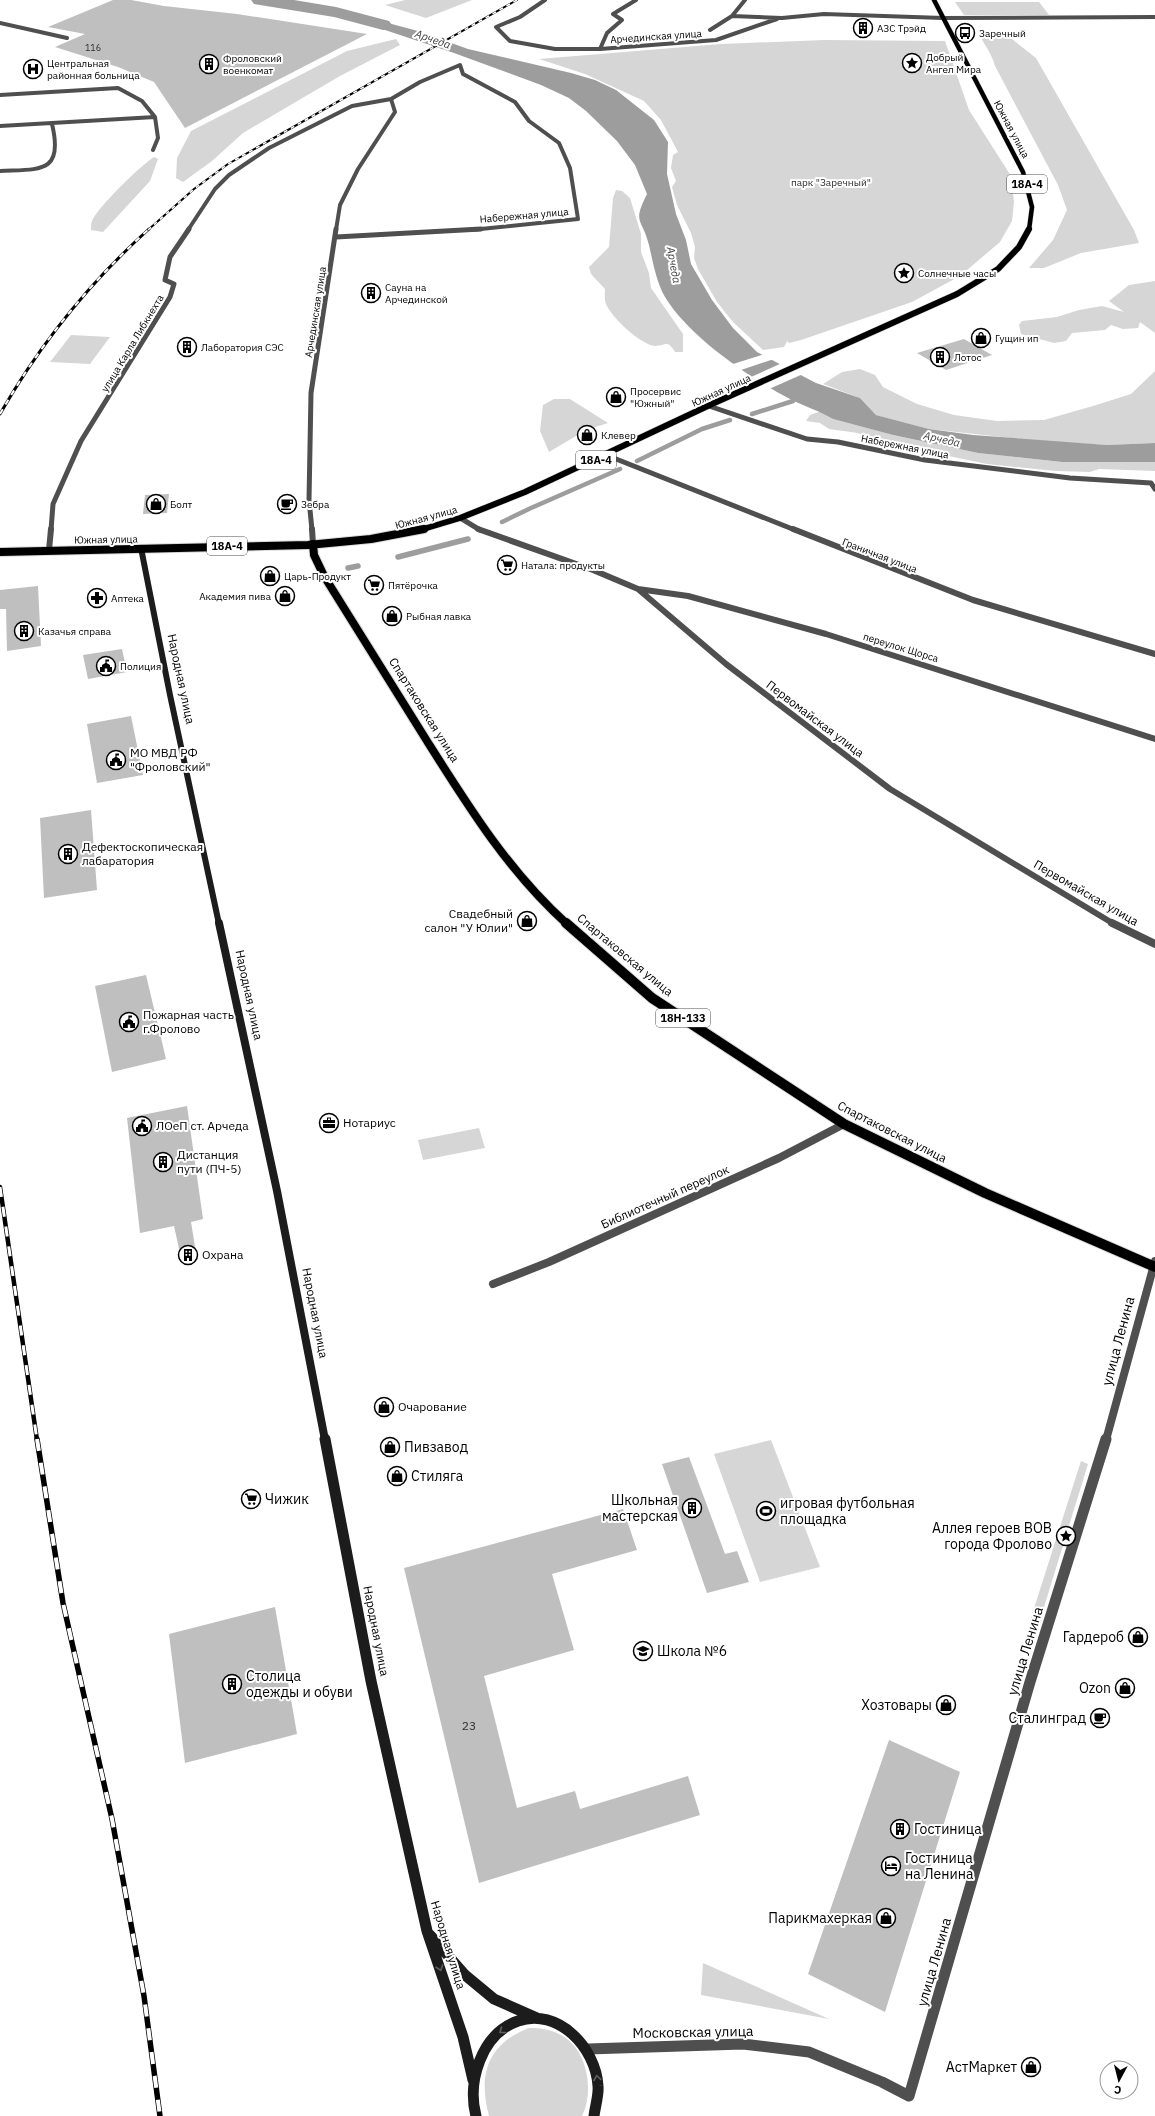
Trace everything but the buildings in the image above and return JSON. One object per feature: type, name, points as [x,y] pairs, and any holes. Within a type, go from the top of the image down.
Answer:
[{"type":"main road","name":"18А-4","points":[[934,0],[943,18]]},
{"type":"main road","name":"Южная улица","points":[[0,552],[313,544],[390,537],[426,530],[462,518],[531,490],[709,406],[958,293],[983,278],[1009,259],[1028,232],[1034,216],[1033,204],[1023,172],[943,18]]},
{"type":"main road","name":"Спартаковская улица","points":[[313,544],[314,555],[324,576],[480,825],[515,869],[554,912],[652,998],[844,1124],[985,1193],[1154,1265]]},
{"type":"street","name":"Арчединская улица","points":[[546,0],[520,17],[496,27],[510,41],[555,49],[600,49],[716,40],[782,18]]},
{"type":"street","name":"Арчединская улица","points":[[600,49],[607,33],[622,20],[613,14],[636,0]]},
{"type":"street","name":"Арчединская улица","points":[[710,30],[732,16],[745,0]]},
{"type":"street","name":"Арчединская улица","points":[[732,16],[782,18],[824,14],[943,18],[1155,17]]},
{"type":"street","points":[[0,23],[67,38]]},
{"type":"street","name":"улица Карла Либкнехта","points":[[50,550],[53,504],[82,441],[170,297],[174,284],[165,280],[170,257],[215,188],[229,175],[258,156],[316,122],[352,106],[391,98],[420,82],[460,65]]},
{"type":"street","name":"Набережная улица","points":[[336,237],[473,229],[578,219],[570,168],[558,143],[529,121],[515,102],[463,74],[460,65]]},
{"type":"street","points":[[0,96],[118,88],[142,101],[151,114],[155,116],[158,138],[154,150]]},
{"type":"street","name":"Арчединская улица","points":[[313,544],[309,500],[311,394],[340,205],[358,169],[395,112],[391,98]]},
{"type":"street","points":[[0,126],[52,124],[155,116]]},
{"type":"street","points":[[0,171],[44,168],[51,161],[57,146],[52,124]]},
{"type":"street","name":"Набережная улица","points":[[709,406],[807,439],[845,444],[925,460],[1070,478],[1151,483],[1155,489]]},
{"type":"street","name":"Граничная улица","points":[[606,455],[973,600],[1155,654]]},
{"type":"street","name":"Первомайская улица","points":[[462,518],[473,527],[500,538],[594,570],[638,589],[726,664],[792,716],[890,789],[1112,922],[1155,944]]},
{"type":"street","name":"Народная улица","points":[[141,548],[171,702],[277,1191],[371,1681],[427,1931],[463,2037],[473,2080]]},
{"type":"street","name":"переулок Щорса","points":[[638,589],[688,596],[819,632],[965,677],[1155,739]]},
{"type":"street","name":"Библиотечный переулок","points":[[493,1284],[549,1262],[779,1158],[844,1124]]},
{"type":"street","name":"улица Ленина","points":[[909,2096],[1030,1682],[1098,1467],[1154,1265]]},
{"type":"street","points":[[427,1931],[465,1975],[494,1999],[537,2018],[552,2020],[565,2026],[578,2036],[588,2049],[596,2071],[598,2083],[597,2107],[594,2116]]},
{"type":"street","points":[[476,2116],[473,2096],[473,2080],[484,2051],[492,2039],[506,2028],[520,2021],[537,2018]]},
{"type":"street","name":"Московская улица","points":[[588,2049],[743,2044],[809,2052],[882,2082],[909,2096]]},
{"type":"green space","points":[[405,0],[472,0],[426,18],[385,5]]},
{"type":"green space","points":[[955,2],[1039,2],[1049,15],[964,15]]},
{"type":"green space","points":[[979,34],[1012,39],[1036,58],[1134,230],[1139,243],[1081,253],[1044,268],[1029,268],[1053,240],[1067,210],[1058,185]]},
{"type":"green space","points":[[396,39],[400,45],[340,76],[243,133],[212,161],[183,182],[176,178],[177,158],[191,131],[347,51]]},
{"type":"green space","name":"парк \"Заречный\"","points":[[824,40],[945,41],[969,110],[1011,176],[1014,202],[1012,221],[1000,242],[960,276],[912,302],[801,340],[789,343],[787,341],[784,347],[763,350],[733,322],[717,302],[698,269],[694,258],[695,247],[691,233],[677,205],[672,187],[676,181],[671,168],[673,155],[678,152],[661,120],[644,101],[585,74],[539,59],[721,44]]},
{"type":"green space","points":[[154,157],[158,159],[150,181],[103,232],[91,230],[92,221],[102,206],[130,177]]},
{"type":"green space","points":[[616,190],[622,191],[630,198],[641,234],[641,252],[649,273],[651,288],[683,334],[683,352],[675,352],[668,344],[655,346],[649,344],[642,341],[627,330],[609,309],[605,301],[605,289],[591,274],[589,267],[609,247],[613,198]]},
{"type":"green space","points":[[1155,281],[1155,333],[1140,322],[1138,328],[1123,329],[1111,325],[1105,330],[1072,333],[1066,341],[1054,343],[1021,334],[1019,325],[1022,321],[1057,317],[1079,310],[1102,306],[1124,312],[1109,301],[1129,285]]},
{"type":"green space","points":[[71,335],[110,337],[90,364],[50,362]]},
{"type":"green space","points":[[860,369],[875,375],[883,387],[917,404],[954,415],[997,421],[1044,420],[1131,394],[1155,371],[1155,443],[1107,445],[1038,441],[929,429],[876,415],[860,398],[823,384],[842,372]]},
{"type":"green space","points":[[554,399],[570,399],[608,423],[586,430],[549,452],[540,431],[543,405]]},
{"type":"green space","points":[[821,411],[833,419],[893,435],[978,453],[1062,462],[1155,462],[1155,471],[1099,469],[1090,472],[1056,471],[987,464],[881,442],[858,433],[829,429],[820,423],[806,421],[810,415]]},
{"type":"green space","points":[[479,1128],[485,1148],[423,1160],[418,1140]]},
{"type":"green space","name":"игровая футбольная площадка","points":[[771,1440],[820,1567],[760,1582],[714,1454]]},
{"type":"green space","points":[[1081,1461],[1088,1464],[1037,1630],[1029,1624]]},
{"type":"green space","points":[[703,1963],[829,2019],[701,1995]]},
{"type":"green space","points":[[529,2028],[544,2029],[555,2032],[569,2040],[576,2049],[586,2070],[588,2082],[586,2106],[582,2116],[489,2116],[485,2087],[489,2063],[495,2052],[503,2043]]},
{"type":"water","points":[[319,8],[339,10],[418,31],[468,49],[571,73],[595,80],[616,90],[654,120],[668,142],[667,174],[676,214],[686,240],[691,264],[712,300],[733,328],[757,352],[816,383],[860,398],[876,415],[929,429],[973,435],[1107,445],[1155,443],[1155,462],[1062,462],[978,453],[893,435],[833,419],[792,400],[740,369],[722,356],[689,327],[665,297],[657,278],[649,245],[639,216],[642,204],[647,194],[635,165],[617,141],[586,111],[569,98],[541,85],[454,53]]},
{"type":"pier","points":[[765,354],[774,359],[741,370],[733,364]]},
{"type":"pier","points":[[782,363],[803,374],[769,389],[751,377]]},
{"type":"waterway","name":"Арчеда","points":[[260,0],[336,12],[383,25]]},
{"type":"waterway","points":[[752,414],[793,401]]},
{"type":"waterway","points":[[637,461],[702,429],[730,420]]},
{"type":"waterway","points":[[502,522],[620,469]]},
{"type":"waterway","points":[[398,557],[468,539]]},
{"type":"waterway","points":[[348,568],[358,566]]},
{"type":"railway","points":[[148,230],[194,189],[228,164],[517,0]]},
{"type":"railway","points":[[0,414],[32,363],[67,316],[106,271],[149,229]]},
{"type":"railway","points":[[0,1187],[37,1440]]},
{"type":"railway","points":[[37,1439],[63,1603],[112,1819],[144,1996],[160,2116]]},
{"type":"place","name":"АЗС Трэйд","points":[[863,28]]},
{"type":"place","name":"Заречный","points":[[965,33]]},
{"type":"place","name":"Добрый Ангел Мира","points":[[912,63]]},
{"type":"place","name":"Фроловский военкомат","points":[[209,64]]},
{"type":"place","name":"Центральная районная больница","points":[[33,69]]},
{"type":"place","name":"Солнечные часы","points":[[904,273]]},
{"type":"place","name":"Сауна на Арчединской","points":[[371,293]]},
{"type":"place","name":"Гущин ип","points":[[981,338]]},
{"type":"place","name":"Лаборатория СЭС","points":[[187,347]]},
{"type":"place","name":"Лотос","points":[[940,357]]},
{"type":"place","name":"Просервис \"Южный\"","points":[[616,397]]},
{"type":"place","name":"Клевер","points":[[587,435]]},
{"type":"place","name":"Болт","points":[[156,504]]},
{"type":"place","name":"Зебра","points":[[287,504]]},
{"type":"place","name":"Натала: продукты","points":[[507,565]]},
{"type":"place","name":"Царь-Продукт","points":[[270,576]]},
{"type":"place","name":"Пятёрочка","points":[[374,585]]},
{"type":"place","name":"Академия пива","points":[[285,596]]},
{"type":"place","name":"Аптека","points":[[97,598]]},
{"type":"place","name":"Рыбная лавка","points":[[392,616]]},
{"type":"place","name":"Казачья справа","points":[[24,631]]},
{"type":"place","name":"Полиция","points":[[106,666]]},
{"type":"place","name":"МО МВД РФ \"Фроловский\"","points":[[116,760]]},
{"type":"place","name":"Дефектоскопическая лабаратория","points":[[68,854]]},
{"type":"place","name":"Свадебный салон \"У Юлии\"","points":[[527,921]]},
{"type":"place","name":"Пожарная часть г.Фролово","points":[[129,1022]]},
{"type":"place","name":"Нотариус","points":[[329,1123]]},
{"type":"place","name":"ЛОеП ст. Арчеда","points":[[142,1126]]},
{"type":"place","name":"Дистанция пути (ПЧ-5)","points":[[163,1162]]},
{"type":"place","name":"Охрана","points":[[188,1255]]},
{"type":"place","name":"Очарование","points":[[384,1407]]},
{"type":"place","name":"Пивзавод","points":[[390,1447]]},
{"type":"place","name":"Стиляга","points":[[397,1476]]},
{"type":"place","name":"Чижик","points":[[251,1499]]},
{"type":"place","name":"Школьная мастерская","points":[[692,1508]]},
{"type":"place","name":"игровая футбольная площадка","points":[[766,1511]]},
{"type":"place","name":"Аллея героев ВОВ города Фролово","points":[[1066,1536]]},
{"type":"place","name":"Гардероб","points":[[1138,1637]]},
{"type":"place","name":"Школа №6","points":[[643,1651]]},
{"type":"place","name":"Столица одежды и обуви","points":[[232,1684]]},
{"type":"place","name":"Ozon","points":[[1125,1688]]},
{"type":"place","name":"Хозтовары","points":[[946,1705]]},
{"type":"place","name":"Сталинград","points":[[1100,1718]]},
{"type":"place","name":"Гостиница","points":[[900,1829]]},
{"type":"place","name":"Гостиница на Ленина","points":[[891,1866]]},
{"type":"place","name":"Парикмахеркая","points":[[886,1918]]},
{"type":"place","name":"АстМаркет","points":[[1031,2067]]}]
